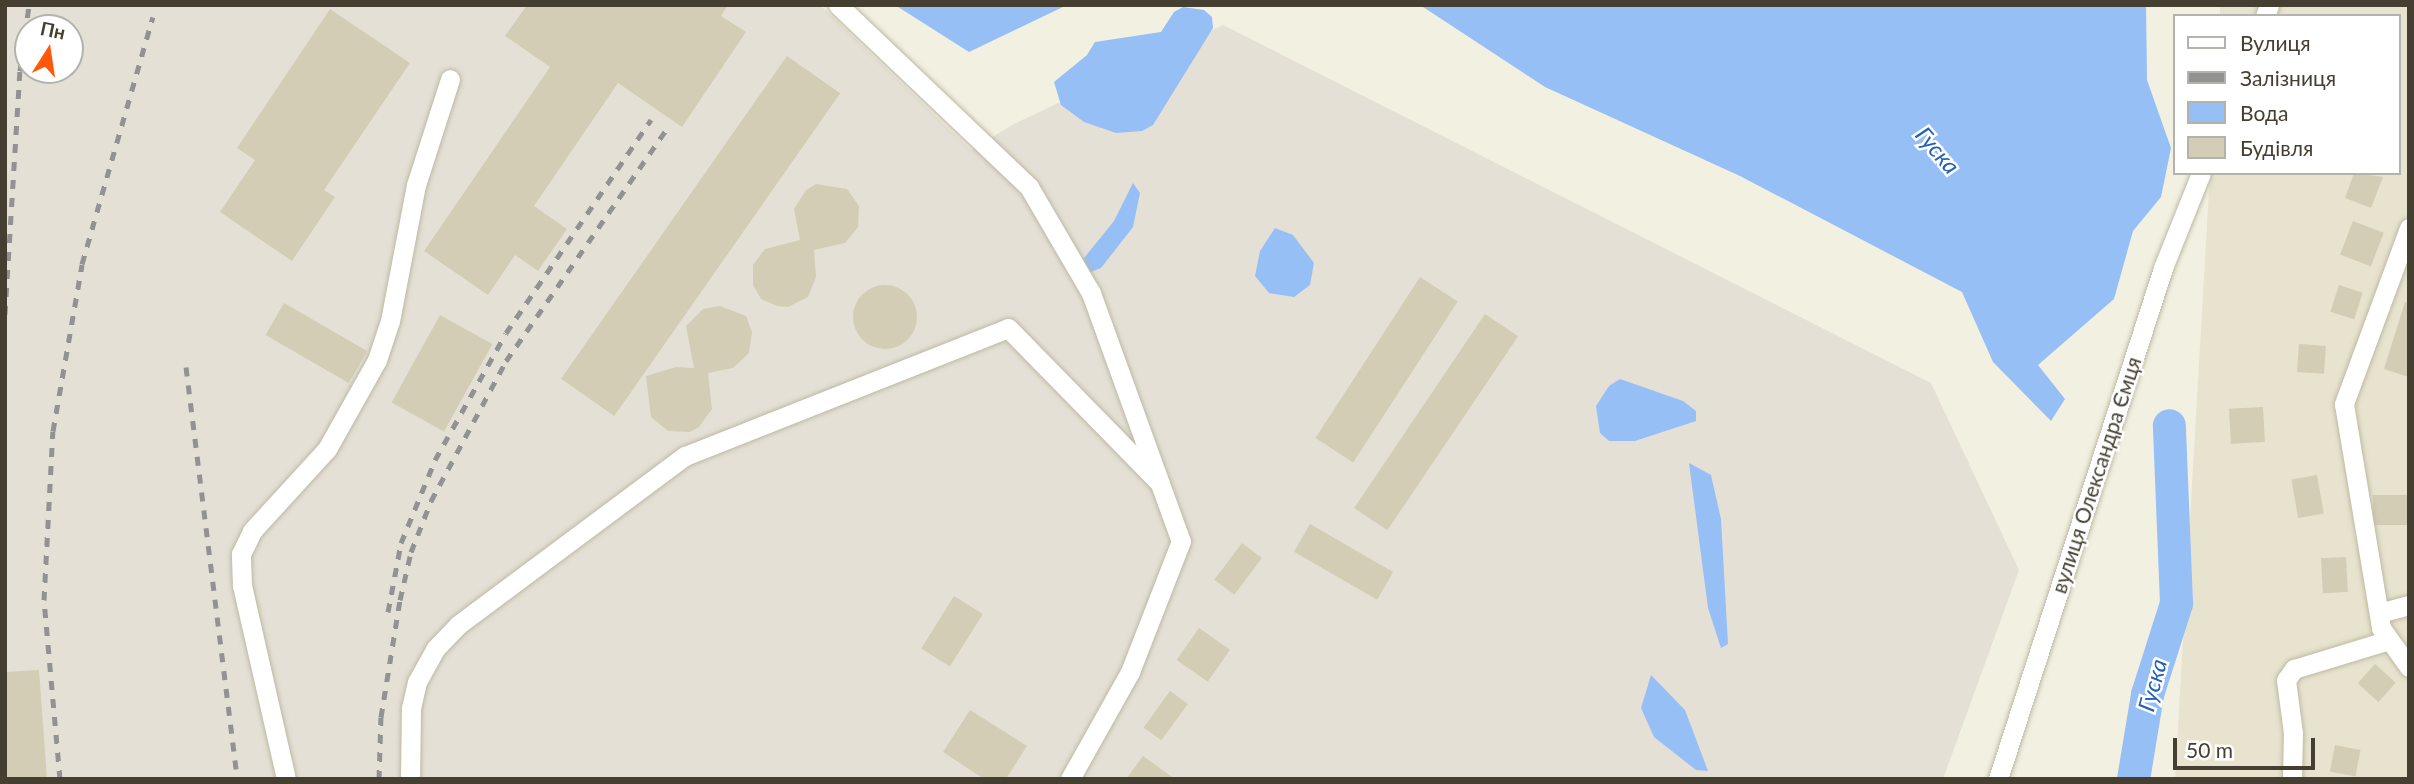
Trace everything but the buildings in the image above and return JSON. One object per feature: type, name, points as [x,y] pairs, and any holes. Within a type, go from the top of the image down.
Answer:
[{"type":"street","points":[[838,5],[1029,187],[1091,293],[1181,541],[1130,672],[1070,779]]},
{"type":"street","points":[[286,779],[242,586],[241,554],[252,531],[327,449],[377,360],[390,321],[416,185],[450,79]]},
{"type":"street","name":"вулиця Олександра Ємця","points":[[1998,779],[2163,268],[2200,175]]},
{"type":"street","points":[[2409,228],[2344,404],[2379,613],[2389,640],[2409,667]]},
{"type":"street","points":[[410,779],[410,720],[417,682],[435,649],[458,625],[685,456],[1008,327],[1160,483]]},
{"type":"street","points":[[2379,613],[2409,605]]},
{"type":"street","points":[[2292,779],[2292,733],[2286,680],[2294,669],[2389,640]]},
{"type":"shaded area","points":[[5,5],[820,5],[971,150],[1014,124],[1223,25],[1931,383],[2019,570],[1943,779],[5,779]]},
{"type":"shaded area","points":[[2220,5],[2409,5],[2409,779],[2175,779],[2210,175],[2400,175],[2400,14],[2220,14]]},
{"type":"water","points":[[895,5],[1067,5],[969,52]]},
{"type":"water","points":[[1420,5],[2146,5],[2147,80],[2171,148],[2161,197],[2133,231],[2114,299],[2038,365],[2065,399],[2051,421],[1993,362],[1962,292],[1740,176],[1545,87]]},
{"type":"water","points":[[1183,7],[1204,10],[1212,17],[1213,28],[1153,125],[1142,131],[1116,133],[1084,122],[1061,105],[1054,82],[1087,55],[1095,42],[1161,32],[1174,12]]},
{"type":"water","points":[[1133,183],[1140,193],[1133,227],[1101,268],[1086,274],[1080,263],[1114,221]]},
{"type":"water","points":[[1275,228],[1293,235],[1314,263],[1310,285],[1294,297],[1269,293],[1255,276],[1260,251]]},
{"type":"water","points":[[1620,379],[1683,401],[1696,411],[1696,421],[1635,441],[1609,441],[1600,433],[1596,406],[1609,386]]},
{"type":"water","points":[[1689,463],[1711,475],[1721,519],[1728,644],[1721,648],[1708,608]]},
{"type":"water","points":[[1651,675],[1685,710],[1708,771],[1696,770],[1654,737],[1641,708]]},
{"type":"waterway","name":"Гуска","points":[[2133,779],[2147,694],[2176,603],[2169,425]]},
{"type":"railway","points":[[5,314],[20,71],[29,5]]},
{"type":"railway","points":[[60,779],[44,600],[53,431],[82,264],[153,17]]},
{"type":"railway","points":[[388,612],[401,543],[435,460],[506,333],[651,120]]},
{"type":"railway","points":[[379,779],[381,717],[400,600],[411,552],[431,501],[506,361],[665,131]]},
{"type":"railway","points":[[186,367],[237,779]]}]
